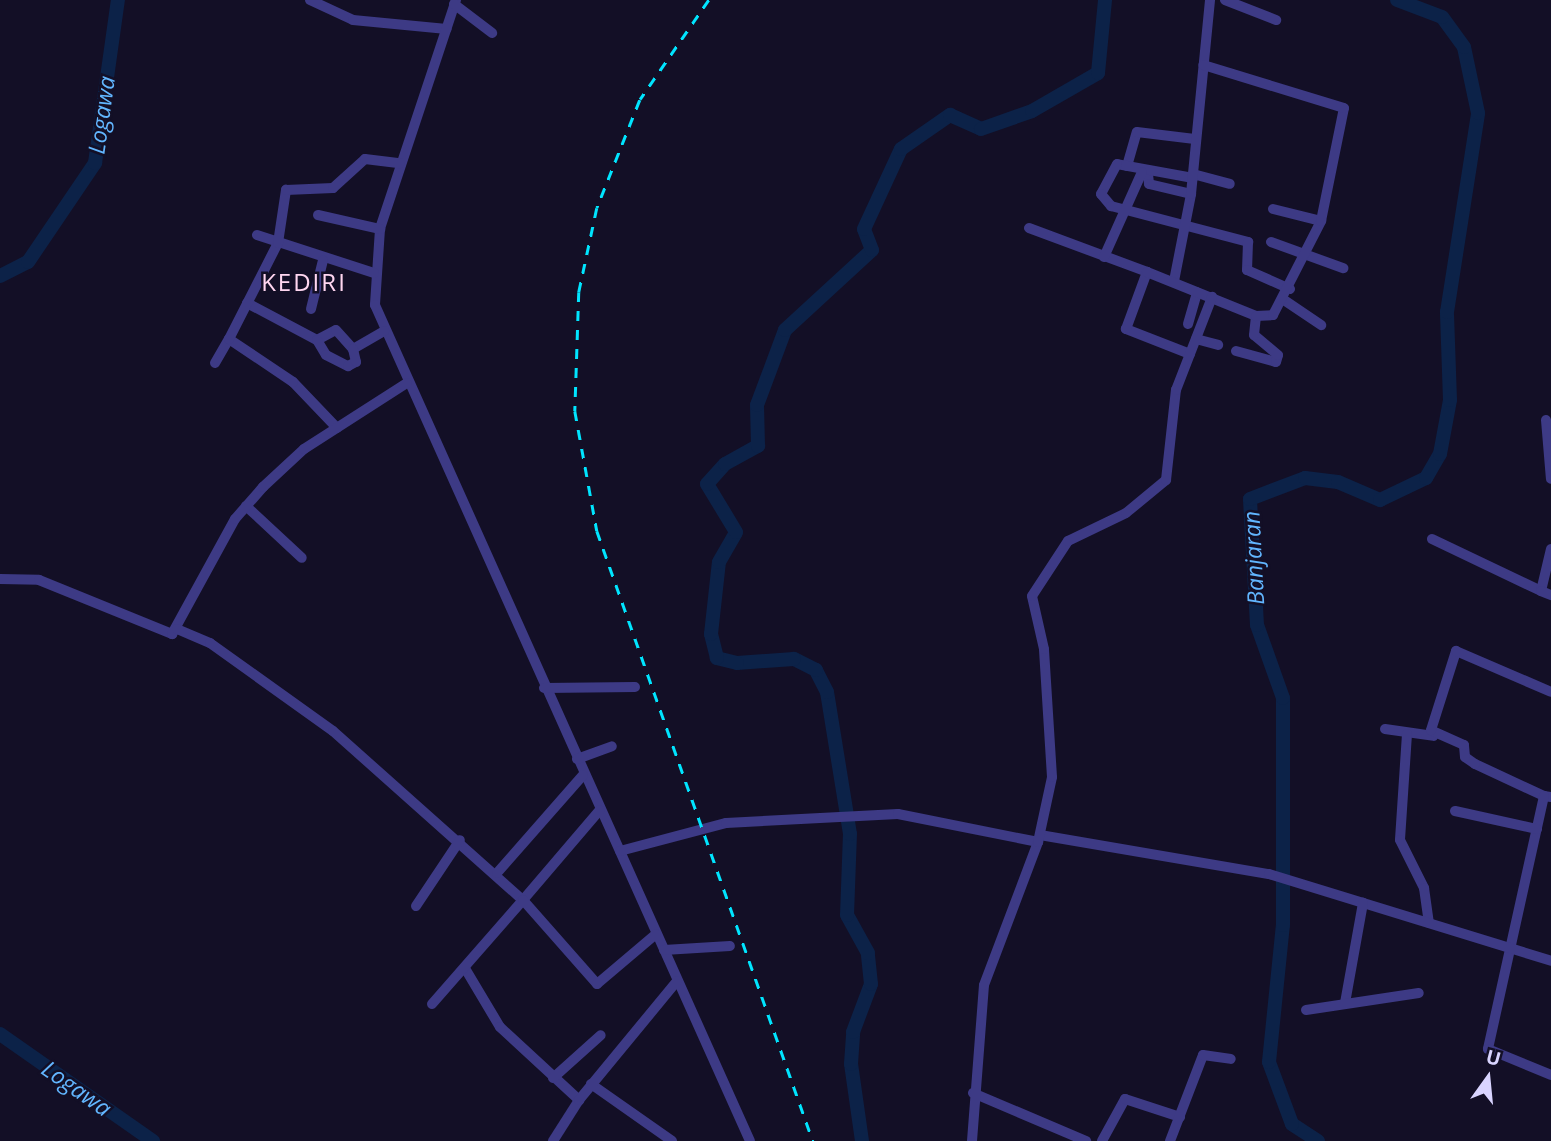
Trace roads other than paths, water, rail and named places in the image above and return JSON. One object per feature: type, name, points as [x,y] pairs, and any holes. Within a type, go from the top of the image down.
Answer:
[{"type":"street","points":[[310,0],[345,19],[393,19],[428,30],[447,29]]},
{"type":"street","points":[[1174,281],[1191,194],[1210,0]]},
{"type":"street","points":[[1225,0],[1276,20]]},
{"type":"street","points":[[492,33],[455,2],[380,229],[374,273],[384,331],[750,1141]]},
{"type":"street","points":[[428,30],[442,43]]},
{"type":"street","points":[[1030,228],[1174,281],[1256,316],[1273,315],[1290,289],[1321,221],[1343,105],[1203,65]]},
{"type":"street","points":[[1127,166],[1137,132],[1195,139]]},
{"type":"street","points":[[215,363],[278,243],[286,190],[333,188],[365,159],[400,163]]},
{"type":"street","points":[[1191,194],[1149,184],[1145,173],[1116,165],[1101,191],[1111,206],[1248,242],[1247,270],[1290,289]]},
{"type":"street","points":[[1104,257],[1123,210],[1145,173],[1155,169],[1230,184]]},
{"type":"street","points":[[1273,209],[1321,221]]},
{"type":"street","points":[[318,215],[380,229]]},
{"type":"street","points":[[257,235],[323,260],[374,273]]},
{"type":"street","points":[[1271,243],[1343,268]]},
{"type":"street","points":[[311,309],[323,260]]},
{"type":"street","points":[[1147,272],[1126,329],[1190,354]]},
{"type":"street","points":[[1188,324],[1196,292]]},
{"type":"street","points":[[972,1141],[973,1093],[984,985],[1039,839],[1051,788],[1052,735],[1044,649],[1032,596],[1068,541],[1126,513],[1166,480],[1176,390],[1212,297]]},
{"type":"street","points":[[1284,300],[1321,325]]},
{"type":"street","points":[[247,303],[317,340],[326,355],[348,366],[356,362],[353,349],[331,328],[317,340]]},
{"type":"street","points":[[1236,351],[1276,362],[1278,355],[1254,335],[1256,316]]},
{"type":"street","points":[[353,349],[384,331]]},
{"type":"street","points":[[229,339],[293,382],[337,428]]},
{"type":"street","points":[[1196,339],[1218,345]]},
{"type":"street","points":[[0,579],[40,580],[161,635],[177,629],[246,506],[291,460],[407,383]]},
{"type":"street","points":[[1546,420],[1551,479]]},
{"type":"street","points":[[246,506],[302,558]]},
{"type":"street","points":[[1432,539],[1546,593],[1551,549]]},
{"type":"street","points":[[177,629],[210,643],[333,731],[497,873],[597,984],[656,934]]},
{"type":"street","points":[[1434,736],[1456,651],[1551,692]]},
{"type":"street","points":[[544,688],[635,687]]},
{"type":"street","points":[[1385,729],[1434,736],[1464,745],[1465,757],[1475,764],[1548,797],[1536,829],[1514,951],[1489,1052],[1551,1075]]},
{"type":"street","points":[[1407,734],[1400,840],[1424,888],[1429,923]]},
{"type":"street","points":[[577,759],[612,746]]},
{"type":"street","points":[[497,873],[583,775]]},
{"type":"street","points":[[432,1004],[466,970],[600,810]]},
{"type":"street","points":[[1455,811],[1536,829]]},
{"type":"street","points":[[620,851],[726,823],[905,814],[1039,839],[1269,874],[1551,961]]},
{"type":"street","points":[[416,906],[460,840]]},
{"type":"street","points":[[1345,1003],[1363,903]]},
{"type":"street","points":[[664,950],[730,946]]},
{"type":"street","points":[[466,970],[500,1027],[579,1100]]},
{"type":"street","points":[[553,1141],[591,1084],[677,981]]},
{"type":"street","points":[[1306,1010],[1419,993]]},
{"type":"street","points":[[553,1078],[601,1035]]},
{"type":"street","points":[[1170,1141],[1203,1055],[1231,1059]]},
{"type":"street","points":[[591,1084],[672,1141]]},
{"type":"street","points":[[973,1093],[1086,1141]]},
{"type":"street","points":[[1102,1141],[1125,1099],[1180,1117]]},
{"type":"waterway","name":"Logawa","points":[[0,276],[28,262],[95,163],[118,0]]},
{"type":"waterway","points":[[862,1141],[851,1064],[853,1032],[871,984],[868,953],[847,915],[850,834],[827,692],[816,670],[794,659],[737,663],[717,658],[711,634],[719,562],[736,532],[707,484],[725,464],[758,446],[757,405],[785,330],[872,250],[864,229],[901,149],[950,115],[981,129],[1032,111],[1098,73],[1105,0]]},
{"type":"waterway","name":"Banjaran","points":[[1318,1141],[1292,1124],[1269,1062],[1283,925],[1283,698],[1257,625],[1250,499],[1305,478],[1338,482],[1380,500],[1426,478],[1440,454],[1450,400],[1447,312],[1478,113],[1464,47],[1442,17],[1397,0]]},
{"type":"waterway","name":"Logawa","points":[[0,1034],[153,1141]]},
{"type":"railway","points":[[709,0],[640,100],[597,208],[579,292],[575,411],[597,531],[813,1141]]},
{"type":"district","name":"KEDIRI","points":[[304,282]]}]
